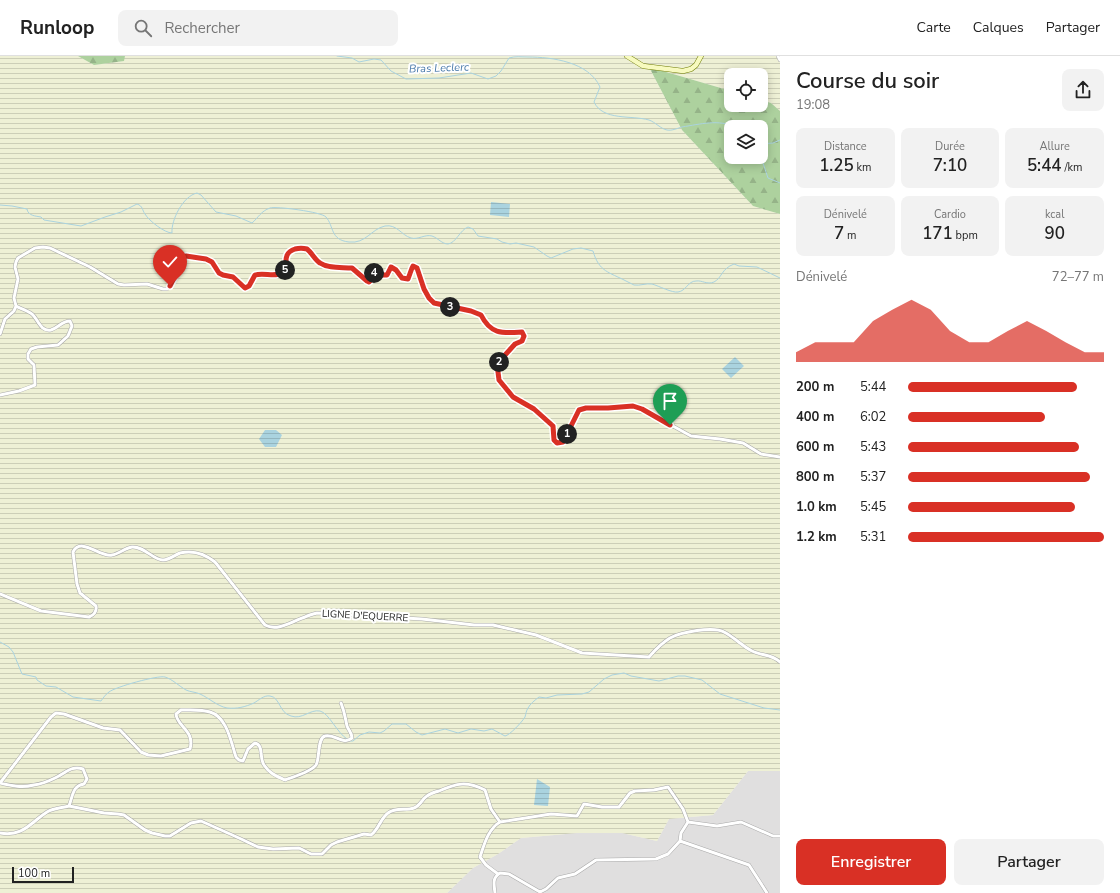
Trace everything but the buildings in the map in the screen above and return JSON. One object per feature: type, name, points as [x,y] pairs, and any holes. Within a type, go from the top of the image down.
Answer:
[{"type":"main road","points":[[627,56],[643,66],[684,71],[691,69],[701,56]]},
{"type":"street","points":[[778,56],[780,60]]},
{"type":"street","points":[[0,334],[5,319],[14,311],[16,306],[14,298],[18,279],[15,267],[16,262],[35,248],[50,248],[90,267],[118,284],[147,284],[162,289],[167,289],[170,286],[175,276],[180,259],[186,256],[206,259],[212,262],[219,273],[233,277],[245,288],[249,286],[255,275],[266,273],[278,275],[282,273],[287,255],[291,251],[296,248],[307,249],[320,263],[340,268],[352,268],[369,282],[376,270],[383,275],[387,275],[391,267],[396,270],[402,278],[408,279],[413,266],[417,268],[424,289],[434,303],[471,311],[481,315],[485,323],[495,331],[502,333],[522,332],[524,336],[522,341],[515,344],[497,364],[499,380],[513,397],[534,409],[553,426],[554,440],[557,443],[563,442],[579,410],[586,408],[633,406],[642,409],[691,436],[743,443],[761,454],[780,457]]},
{"type":"street","points":[[0,395],[19,391],[35,385],[34,365],[28,359],[28,354],[31,349],[36,346],[58,345],[68,336],[72,326],[70,321],[66,321],[52,330],[46,330],[39,324],[32,314],[16,306]]},
{"type":"street","name":"LIGNE D'EQUERRE","points":[[0,594],[41,611],[89,617],[93,615],[96,610],[96,606],[80,593],[77,584],[73,552],[80,546],[91,548],[103,555],[111,556],[131,547],[137,547],[159,559],[164,560],[181,553],[198,552],[209,557],[215,562],[265,626],[270,628],[286,625],[305,616],[317,613],[422,619],[474,625],[493,625],[536,635],[582,653],[595,655],[627,655],[638,657],[649,657],[659,646],[670,638],[683,633],[708,630],[723,631],[753,652],[775,658],[780,662]]},
{"type":"street","points":[[69,806],[76,787],[86,782],[87,779],[83,769],[78,767],[71,768],[56,778],[35,785],[20,787],[0,783],[51,717],[56,713],[64,714],[103,728],[120,730],[141,752],[148,755],[160,756],[188,750],[190,747],[190,738],[188,733],[176,718],[176,714],[181,710],[203,711],[215,714],[220,718],[225,726],[236,757],[239,760],[243,761],[251,745],[255,743],[258,744],[260,746],[261,761],[264,766],[270,773],[285,780],[312,769],[319,758],[319,747],[322,738],[325,736],[343,741],[348,741],[352,738],[341,703]]},
{"type":"street","points":[[1,833],[11,834],[20,832],[48,812],[54,809],[69,806],[104,814],[124,815],[144,830],[165,836],[170,836],[191,823],[201,821],[258,847],[273,849],[299,848],[311,854],[322,854],[331,845],[337,842],[364,834],[371,835],[384,816],[390,811],[396,809],[414,809],[429,795],[450,786],[459,784],[473,784],[485,790],[491,809],[500,822]]},
{"type":"street","points":[[668,787],[683,809],[688,822],[681,833],[680,841],[668,854],[656,859],[596,860],[575,874],[558,878],[546,889],[540,892],[506,873],[498,874],[486,865],[480,857],[491,830],[500,822],[551,814],[577,816],[584,804],[602,807],[619,807],[630,793],[635,791],[654,790],[668,787]]},
{"type":"street","points":[[688,822],[717,826],[741,822],[773,836],[780,836]]},
{"type":"street","points":[[680,841],[749,865],[767,893]]},
{"type":"street","points":[[494,893],[493,882],[498,874]]},
{"type":"shaded area","points":[[748,771],[780,771],[780,893],[447,893],[473,868],[498,854],[521,838],[577,833],[622,833],[657,841],[669,819],[713,815]]},
{"type":"green space","points":[[0,56],[78,56],[94,65],[123,61],[125,56],[780,56],[780,111],[768,102],[768,68],[724,68],[724,89],[649,67],[682,130],[753,206],[780,214],[780,771],[748,771],[713,815],[669,819],[657,841],[622,833],[577,833],[521,838],[498,854],[473,868],[447,893],[0,893]]},
{"type":"green space","points":[[78,56],[125,56],[124,61],[94,65]]},
{"type":"green space","points":[[649,67],[724,89],[724,112],[768,112],[768,102],[780,111],[780,214],[753,206],[682,130]]},
{"type":"water","points":[[491,202],[510,204],[509,217],[490,215]]},
{"type":"water","points":[[735,357],[744,366],[731,378],[722,369]]},
{"type":"water","points":[[265,430],[276,430],[282,435],[276,447],[265,447],[259,439]]},
{"type":"water","points":[[537,779],[550,787],[548,806],[534,805]]},
{"type":"waterway","name":"Bras Leclerc","points":[[337,56],[352,58],[359,62],[374,59],[381,60],[391,71],[406,79],[439,78],[471,73],[488,79],[496,76],[511,57],[548,58],[579,67],[595,79],[600,87],[594,102],[598,108],[611,115],[649,120],[662,128],[669,130],[709,123],[724,123]]},
{"type":"waterway","points":[[768,143],[780,140]]},
{"type":"waterway","name":"Bras Leclerc","points":[[763,164],[768,178],[780,183]]},
{"type":"waterway","points":[[0,205],[27,209],[29,213],[41,217],[44,220],[81,226],[121,212],[137,204],[153,223],[161,229],[172,233],[172,228],[179,209],[187,199],[197,193],[201,195],[216,212],[236,216],[252,223],[262,213],[270,208],[299,210],[323,215],[329,221],[335,236],[343,241],[349,242],[360,241],[376,230],[389,226],[396,228],[404,235],[411,238],[432,236],[448,244],[468,227],[473,229],[478,236],[497,239],[510,244],[516,243],[534,247],[551,258],[573,249],[581,248],[593,251],[598,263],[605,270],[633,285],[652,284],[675,292],[683,290],[693,281],[709,283],[714,282],[727,268],[734,264],[739,266],[757,267],[780,278]]},
{"type":"waterway","points":[[0,642],[9,647],[13,652],[22,674],[36,677],[37,680],[46,686],[56,687],[73,697],[101,701],[108,693],[119,687],[165,677],[186,690],[200,694],[220,706],[227,708],[244,707],[266,696],[270,696],[276,699],[284,712],[291,716],[299,717],[320,711],[327,715],[347,739]]},
{"type":"waterway","points":[[350,741],[353,741],[360,735],[369,732],[380,733],[392,724],[406,724],[422,735],[445,729],[458,733],[471,729],[484,731],[492,729],[505,736],[513,731],[521,722],[529,707],[539,697],[546,698],[557,695],[582,694],[589,692],[604,679],[612,675],[624,673],[631,676],[659,681],[678,676],[702,680],[720,694],[764,708],[780,710]]},
{"type":"route","points":[[170,286],[173,282],[180,259],[186,256],[206,259],[212,262],[219,273],[233,277],[245,288],[249,286],[255,275],[266,273],[278,275],[282,273],[287,255],[296,248],[307,249],[316,260],[325,265],[340,268],[352,268],[369,282],[371,282],[376,270],[383,275],[387,275],[389,268],[391,267],[396,270],[402,278],[405,280],[408,279],[413,266],[417,268],[424,289],[434,303],[471,311],[481,315],[485,323],[495,331],[502,333],[522,332],[524,336],[522,341],[515,344],[497,364],[499,380],[513,397],[534,409],[553,426],[554,440],[557,443],[563,442],[579,410],[586,408],[633,406],[642,409],[670,425]]}]
